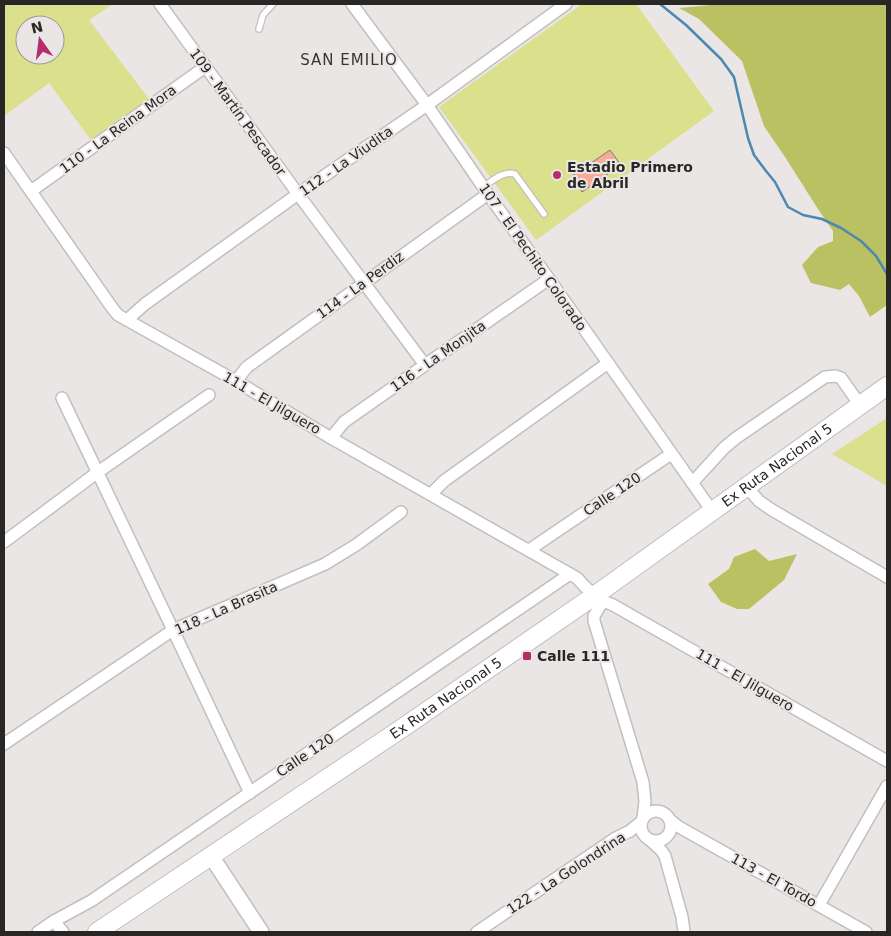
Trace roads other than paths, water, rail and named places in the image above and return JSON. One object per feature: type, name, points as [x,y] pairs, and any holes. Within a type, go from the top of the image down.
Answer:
[{"type":"main road","name":"Ex Ruta Nacional 5","points":[[97,932],[598,599],[712,511],[887,386]]},
{"type":"street","name":"109 - Martín Pescador","points":[[160,4],[363,283],[425,364]]},
{"type":"street","name":"107 - El Pechito Colorado","points":[[352,4],[427,105],[712,511]]},
{"type":"street","name":"112 - La Viudita","points":[[126,320],[145,304],[298,194],[427,105],[566,4]]},
{"type":"street","name":"110 - La Reina Mora","points":[[31,191],[205,67]]},
{"type":"street","name":"111 - El Jilguero","points":[[4,153],[118,315],[577,578],[598,599],[613,605],[887,761]]},
{"type":"street","name":"114 - La Perdiz","points":[[236,381],[246,367],[363,283],[486,190]]},
{"type":"street","name":"116 - La Monjita","points":[[331,438],[344,422],[549,279]]},
{"type":"street","points":[[431,494],[444,481],[608,363]]},
{"type":"street","points":[[692,483],[724,448],[736,438],[825,377],[836,376],[841,378],[860,405]]},
{"type":"street","points":[[4,542],[98,472],[209,395]]},
{"type":"street","points":[[62,398],[250,793]]},
{"type":"street","name":"Calle 120","points":[[529,550],[671,454]]},
{"type":"street","points":[[746,486],[759,501],[772,510],[887,577]]},
{"type":"street","name":"118 - La Brasita","points":[[4,744],[174,630],[325,564],[356,545],[401,512]]},
{"type":"street","name":"Calle 120","points":[[38,932],[91,901],[570,574]]},
{"type":"street","points":[[598,599],[594,621],[643,782],[645,801],[644,829],[665,856]]},
{"type":"street","name":"113 - El Tordo","points":[[643,782],[666,816],[682,829],[866,932]]},
{"type":"street","points":[[819,905],[887,786]]},
{"type":"street","points":[[644,829],[650,812],[654,811],[666,816],[671,824],[664,847],[665,856],[682,917],[684,932]]},
{"type":"street","points":[[644,829],[659,841],[668,834],[682,829]]},
{"type":"street","name":"122 - La Golondrina","points":[[477,932],[614,839],[630,831],[644,829]]},
{"type":"street","points":[[211,856],[261,932]]},
{"type":"street","points":[[54,922],[62,932]]},
{"type":"lane","points":[[259,29],[263,15],[273,4]]},
{"type":"lane","points":[[486,190],[505,174],[510,172],[515,174],[544,214]]},
{"type":"waterway","points":[[660,4],[686,25],[721,59],[734,77],[748,138],[754,155],[775,182],[788,207],[803,215],[822,219],[861,241],[876,256],[887,274]]},
{"type":"place","name":"Estadio Primero de Abril","points":[[557,175]]},
{"type":"place","name":"Calle 111","points":[[527,656]]},
{"type":"district","name":"SAN EMILIO","points":[[349,60]]}]
